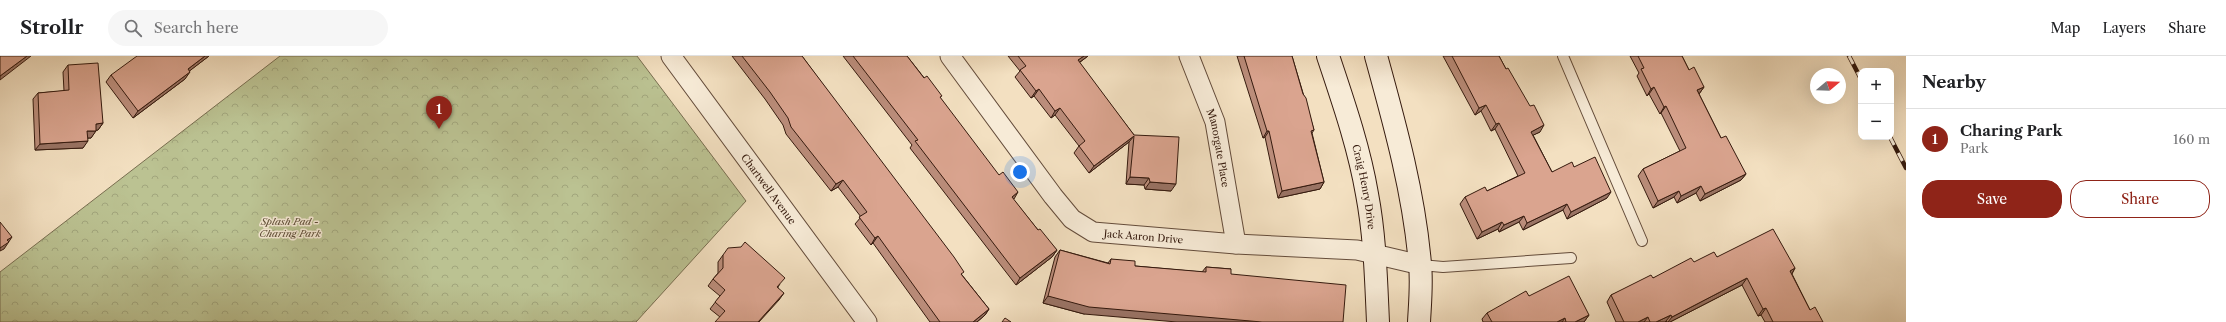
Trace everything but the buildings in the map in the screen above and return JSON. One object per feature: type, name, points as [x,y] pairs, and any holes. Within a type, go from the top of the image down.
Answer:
[{"type":"street","name":"Chartwell Avenue","points":[[671,56],[867,322]]},
{"type":"street","name":"Jack Aaron Drive","points":[[950,56],[1053,196],[1072,219],[1093,232],[1236,244],[1347,249],[1374,253],[1421,265]]},
{"type":"street","name":"Manorgate Place","points":[[1189,56],[1215,122],[1236,244]]},
{"type":"street","name":"Craig Henry Drive","points":[[1328,56],[1343,100],[1367,194],[1374,253],[1378,322]]},
{"type":"street","points":[[1376,56],[1400,143],[1408,179],[1421,265],[1420,322]]},
{"type":"lane","points":[[1563,56],[1642,241]]},
{"type":"lane","points":[[1421,265],[1443,267],[1571,258]]},
{"type":"green space","name":"Splash Pad - Charing Park","points":[[280,56],[637,56],[746,201],[636,322],[0,322],[0,272]]},
{"type":"railway","points":[[1849,56],[1858,73]]},
{"type":"railway","points":[[1892,140],[1906,168]]},
{"type":"place","name":"Charing Park","points":[[439,129]]}]
